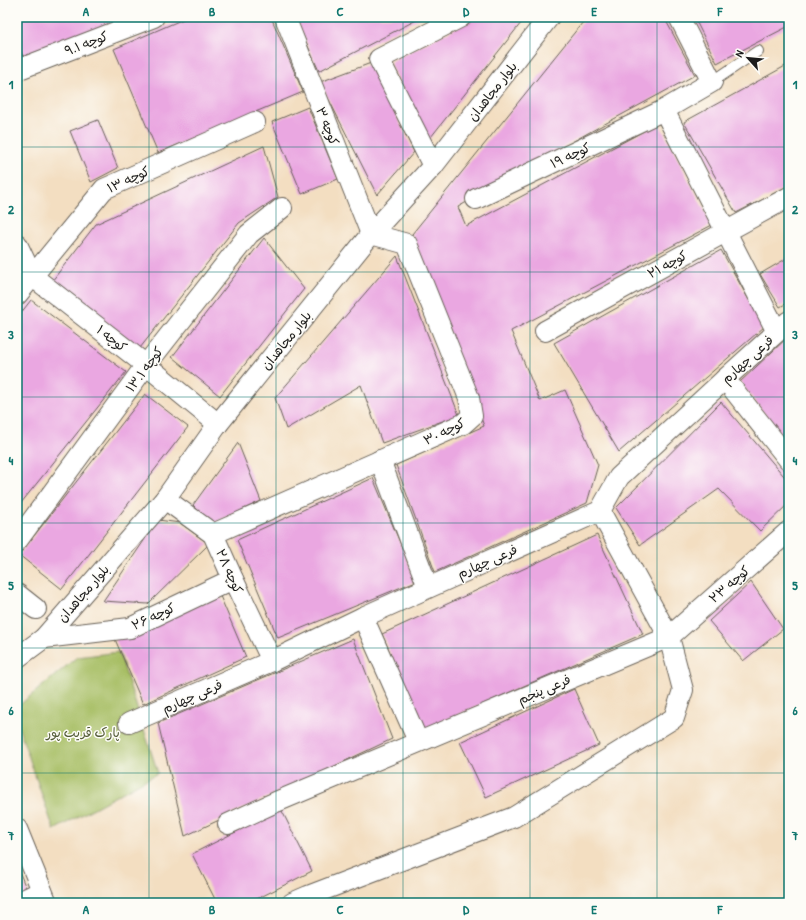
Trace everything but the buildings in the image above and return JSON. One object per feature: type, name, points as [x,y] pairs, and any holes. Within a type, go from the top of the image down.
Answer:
[{"type":"street","name":"کوچه ۹.۱","points":[[18,67],[154,17]]},
{"type":"street","name":"کوچه ۳","points":[[285,17],[371,234]]},
{"type":"street","points":[[433,166],[379,60],[461,17]]},
{"type":"street","name":"بلوار مجاهدان","points":[[17,658],[44,638],[165,499],[218,424],[371,234],[433,166],[549,17]]},
{"type":"street","points":[[679,17],[712,82]]},
{"type":"street","name":"کوچه ۱۹","points":[[476,199],[664,110],[712,82]]},
{"type":"street","points":[[664,110],[725,232],[783,327]]},
{"type":"street","name":"کوچه ۱۳","points":[[17,295],[104,189],[255,122]]},
{"type":"street","name":"کوچه ۲۱","points":[[545,331],[789,197]]},
{"type":"street","name":"کوچه ۱۳.۱","points":[[17,541],[146,365],[249,234],[282,208]]},
{"type":"street","name":"کوچه ۳۰","points":[[213,534],[463,424],[472,416],[469,398],[406,244],[371,234]]},
{"type":"street","name":"کوچه ۱","points":[[17,244],[32,276],[146,365],[218,424]]},
{"type":"street","name":"فرعی چهارم","points":[[129,724],[272,661],[363,616],[600,510],[619,477],[724,379],[783,327]]},
{"type":"street","points":[[724,379],[789,460]]},
{"type":"street","points":[[380,460],[428,587]]},
{"type":"street","name":"کوچه ۲۸","points":[[165,499],[213,534],[272,661]]},
{"type":"street","points":[[292,903],[514,817],[674,718],[683,690],[669,637],[600,510]]},
{"type":"street","name":"کوچه ۲۳","points":[[669,637],[789,531]]},
{"type":"street","name":"کوچه ۲۶","points":[[44,638],[130,628],[233,579]]},
{"type":"street","points":[[17,594],[36,609]]},
{"type":"street","points":[[228,824],[418,741],[363,616]]},
{"type":"street","name":"فرعی پنجم","points":[[418,741],[669,637]]},
{"type":"street","points":[[17,829],[45,897],[17,903]]},
{"type":"lane","points":[[712,82],[758,51]]},
{"type":"green space","name":"پارک قریب پور","points":[[119,652],[158,773],[54,830],[17,723],[17,707],[77,657]]}]
